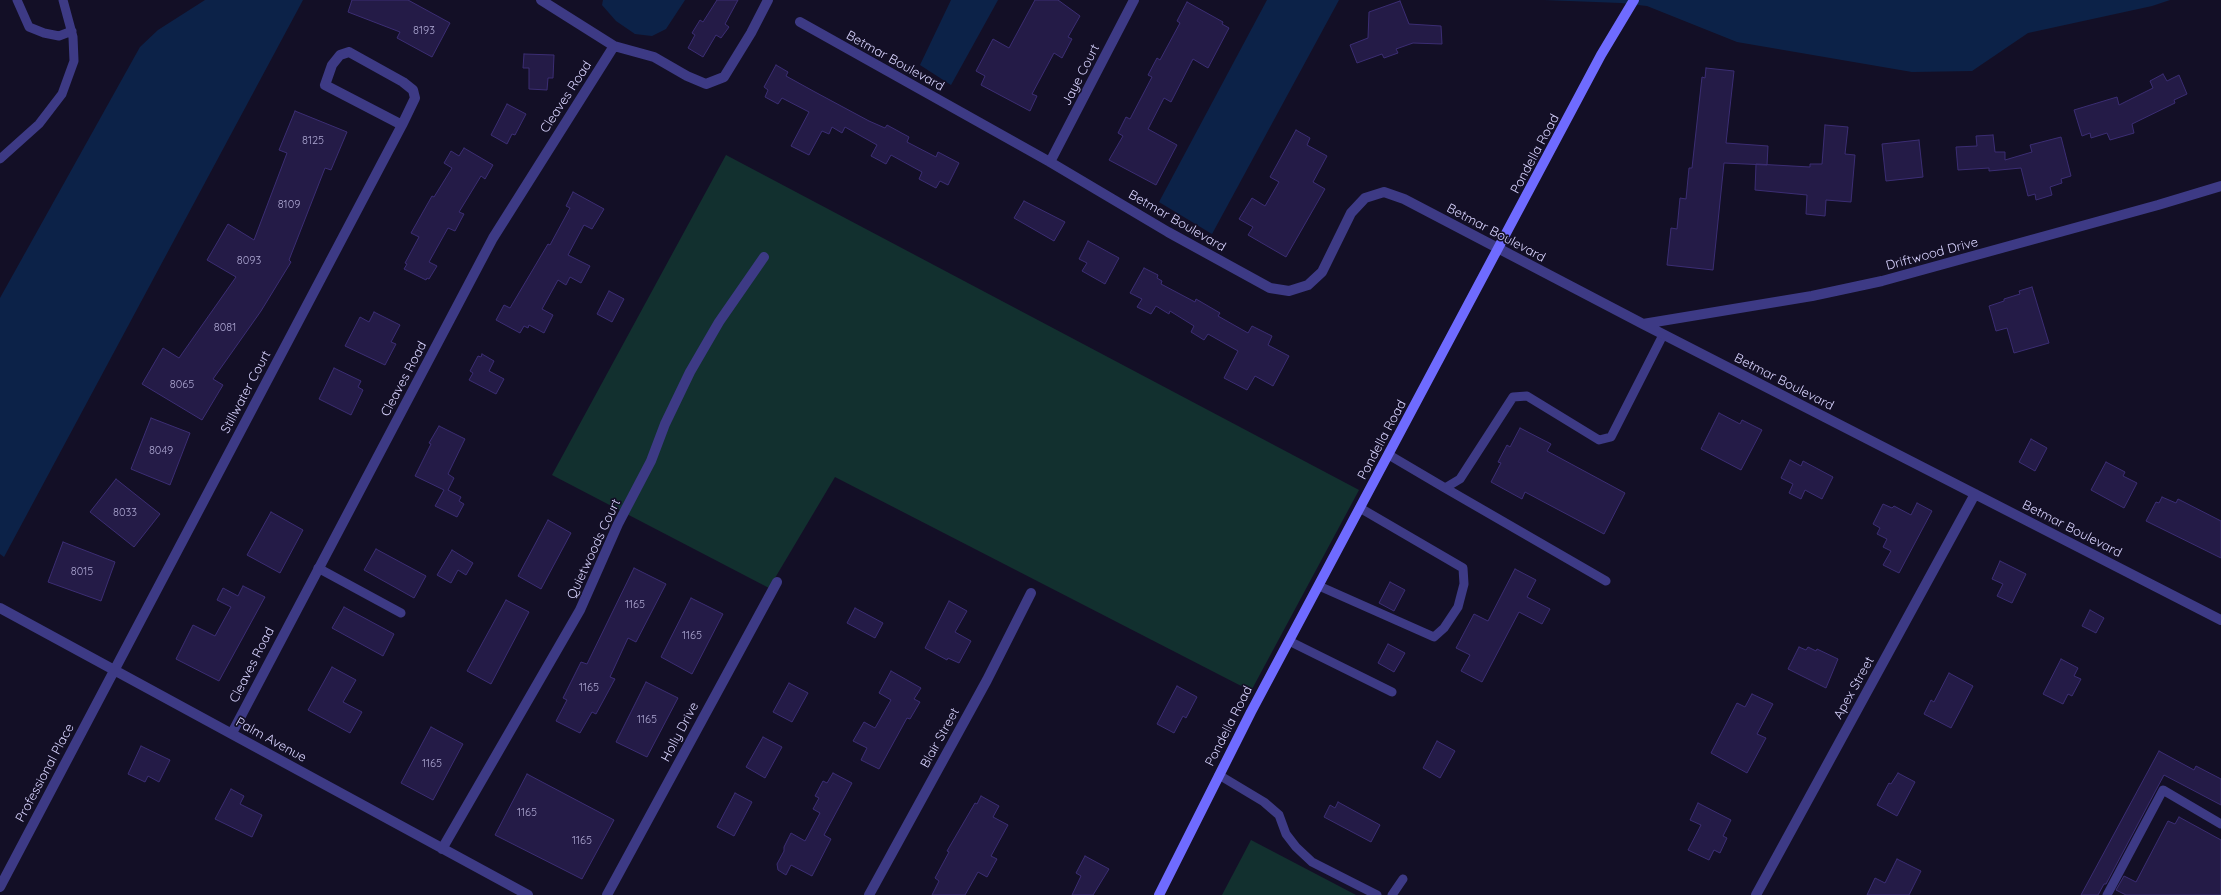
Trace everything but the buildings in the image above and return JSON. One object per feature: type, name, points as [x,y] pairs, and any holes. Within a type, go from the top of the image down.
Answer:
[{"type":"main road","name":"Pondella Road","points":[[1159,895],[1219,775],[1289,641],[1602,55],[1634,0]]},
{"type":"street","points":[[541,0],[614,46],[654,57],[687,76],[706,84],[724,77],[752,32],[768,0]]},
{"type":"street","name":"Jaye Court","points":[[1050,162],[1134,0]]},
{"type":"street","name":"Betmar Boulevard","points":[[800,22],[1050,162],[1168,232],[1270,288],[1289,291],[1308,285],[1322,272],[1351,213],[1365,198],[1384,192],[1404,199],[1663,335],[2221,620]]},
{"type":"street","name":"Cleaves Road","points":[[232,733],[492,238],[614,46]]},
{"type":"street","name":"Stillwater Court","points":[[115,672],[402,125],[415,98],[413,90],[403,82],[349,52],[340,55],[332,65],[325,85],[402,125]]},
{"type":"street","name":"Driftwood Drive","points":[[1643,324],[1812,296],[1882,281],[2084,226],[2221,186]]},
{"type":"street","name":"Quietwoods Court","points":[[442,849],[580,610],[618,524],[651,461],[665,424],[690,372],[719,322],[764,257]]},
{"type":"street","name":"Apex Street","points":[[1756,895],[1975,494]]},
{"type":"street","name":"Holly Drive","points":[[607,895],[777,582]]},
{"type":"street","name":"Blair Street","points":[[869,895],[987,680],[1031,593]]},
{"type":"street","name":"Palm Avenue","points":[[0,608],[115,672],[232,733],[528,895]]},
{"type":"street","name":"Professional Place","points":[[0,887],[115,672]]},
{"type":"lane","points":[[17,0],[29,26],[44,33],[59,36],[72,31]]},
{"type":"lane","points":[[0,159],[39,124],[62,94],[74,61],[72,31],[63,0]]},
{"type":"lane","points":[[1445,488],[1460,480],[1513,397],[1527,396],[1599,440],[1610,437],[1663,335]]},
{"type":"lane","points":[[1388,455],[1606,580]]},
{"type":"lane","points":[[1319,586],[1434,637],[1444,628],[1458,607],[1464,584],[1463,568],[1360,508]]},
{"type":"lane","points":[[318,568],[401,613]]},
{"type":"lane","points":[[1289,641],[1392,692]]},
{"type":"lane","points":[[1219,775],[1264,802],[1279,815],[1286,834],[1296,847],[1312,862],[1377,895]]},
{"type":"lane","points":[[2107,895],[2163,790],[2221,824]]},
{"type":"lane","points":[[1392,895],[1403,879]]},
{"type":"green space","points":[[726,155],[1359,490],[1251,691],[835,477],[769,588],[552,475]]},
{"type":"green space","points":[[1251,840],[1356,895],[1222,895]]},
{"type":"water","points":[[205,0],[303,0],[4,557],[0,554],[0,298],[140,47],[158,30]]},
{"type":"water","points":[[603,0],[685,0],[666,29],[652,36],[635,34],[616,21],[602,5]]},
{"type":"water","points":[[951,0],[998,0],[951,85],[920,65]]},
{"type":"water","points":[[1267,0],[1339,0],[1212,234],[1159,202]]},
{"type":"water","points":[[1544,0],[2170,0],[2152,6],[2028,33],[1972,71],[1912,72],[1737,42],[1647,6],[1621,3]]}]
